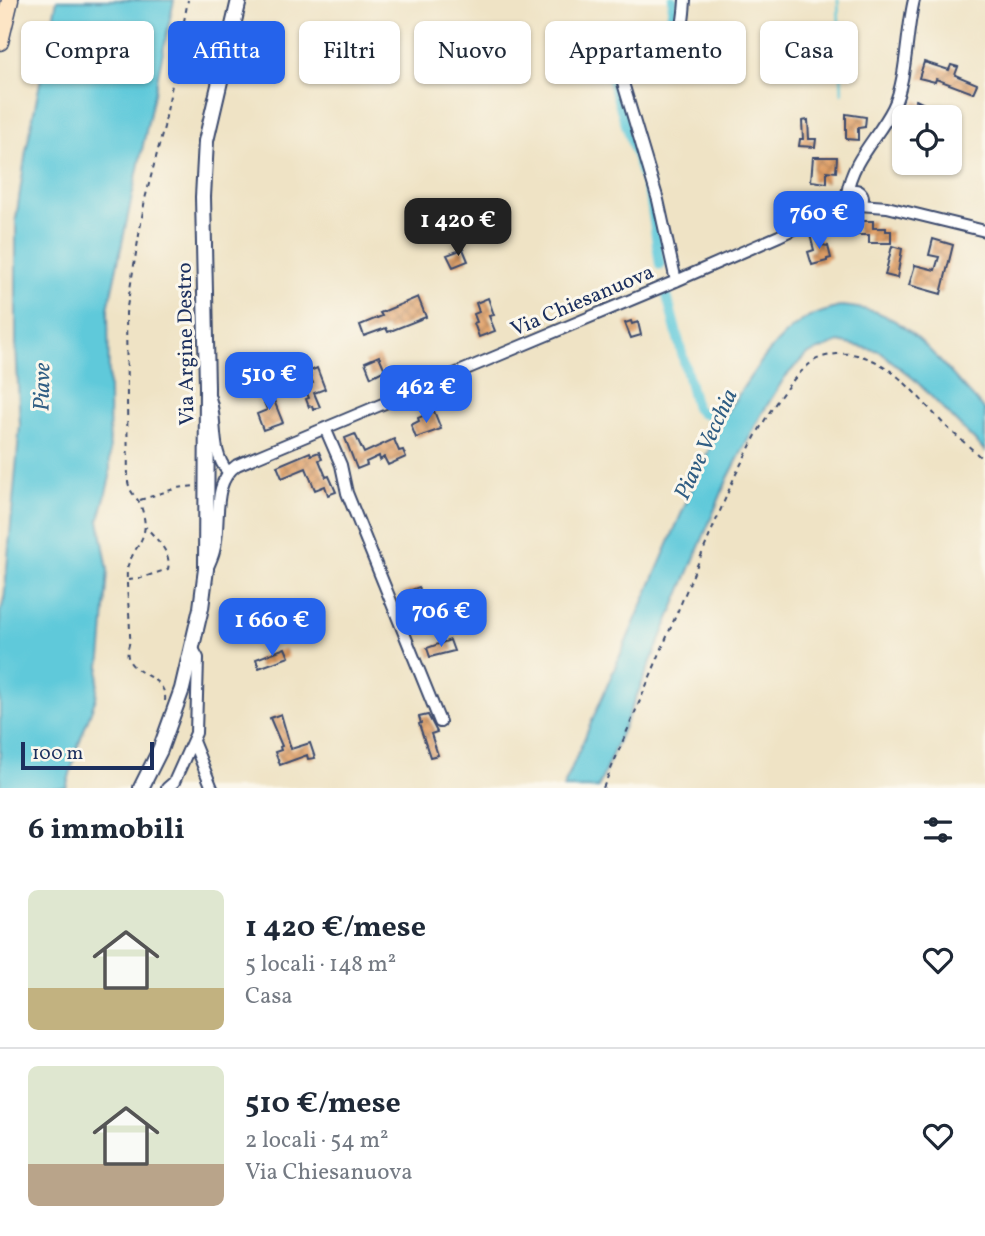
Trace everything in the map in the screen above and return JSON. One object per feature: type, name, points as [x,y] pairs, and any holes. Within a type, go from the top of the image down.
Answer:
[{"type":"main road","points":[[0,42],[10,0]]},
{"type":"street","name":"Via Argine Destro","points":[[141,788],[160,750],[182,689],[206,569],[207,387],[203,197],[206,141],[239,0]]},
{"type":"street","points":[[676,281],[658,200],[623,83],[631,72],[658,60],[674,46],[681,35],[685,0]]},
{"type":"street","points":[[914,0],[900,88],[893,108],[860,157],[851,178],[851,200],[887,206],[985,231]]},
{"type":"street","points":[[860,157],[860,192],[887,206]]},
{"type":"street","name":"Via Chiesanuova","points":[[228,472],[248,460],[779,236],[851,200],[852,190],[860,192]]},
{"type":"street","points":[[206,569],[215,550],[222,484],[228,472],[217,455],[214,410],[207,387]]},
{"type":"street","points":[[325,428],[341,465],[347,493],[440,722]]},
{"type":"street","name":"Via Argine Destro","points":[[167,788],[174,782],[196,733],[198,658],[192,647]]},
{"type":"street","name":"Via Argine Destro","points":[[193,741],[212,788]]},
{"type":"path","points":[[164,704],[166,695],[162,687],[131,663],[128,656],[131,640],[127,580],[131,559],[145,536],[145,526],[138,500],[131,493],[128,482],[126,313],[145,199],[164,127],[188,0]]},
{"type":"path","points":[[603,788],[734,478],[771,411],[813,361],[825,356],[851,354],[863,356],[882,366],[921,397],[948,428],[985,461]]},
{"type":"path","points":[[138,500],[177,488],[192,485],[197,487]]},
{"type":"path","points":[[127,580],[168,569],[170,562],[164,548],[145,526]]},
{"type":"water","name":"Piave","points":[[57,0],[174,0],[108,309],[110,477],[99,520],[108,570],[96,698],[66,788],[0,788],[0,612],[4,601],[20,425],[16,344],[16,219],[40,84],[154,84],[154,21],[53,21]]},
{"type":"water","points":[[843,306],[881,314],[895,321],[923,343],[985,410],[985,451],[915,380],[879,351],[839,342],[806,355],[785,377],[761,415],[728,478],[598,788],[563,788],[723,417],[759,365],[790,330],[812,316]]},
{"type":"building","points":[[924,62],[949,70],[951,65],[958,67],[955,75],[977,84],[973,93],[936,79],[935,82],[919,78]]},
{"type":"building","points":[[916,100],[926,105],[914,105]]},
{"type":"building","points":[[846,114],[866,117],[865,127],[858,128],[858,140],[846,139]]},
{"type":"building","points":[[808,120],[809,139],[816,139],[815,147],[799,146],[800,139],[803,139],[802,121]]},
{"type":"building","points":[[813,157],[837,157],[836,172],[827,171],[827,183],[811,181]]},
{"type":"building","points":[[857,221],[873,221],[873,228],[886,228],[886,231],[891,231],[891,243],[869,243],[869,235],[857,235]]},
{"type":"building","points":[[818,232],[822,245],[828,246],[831,258],[812,265],[808,252],[814,250],[810,235]]},
{"type":"building","points":[[933,239],[953,245],[941,294],[909,285],[915,265],[935,270],[939,257],[929,255]]},
{"type":"building","points":[[892,246],[902,249],[897,278],[885,275]]},
{"type":"building","points":[[463,249],[468,261],[453,267],[447,255]]},
{"type":"building","points":[[418,297],[426,317],[388,332],[386,328],[364,336],[360,325],[382,316],[380,313]]},
{"type":"building","points":[[488,298],[494,315],[489,316],[495,331],[479,337],[474,323],[477,322],[474,314],[479,312],[476,303]]},
{"type":"building","points":[[631,321],[632,324],[638,322],[641,335],[631,338],[625,323]]},
{"type":"building","points":[[379,356],[385,370],[371,377],[365,362]]},
{"type":"building","points":[[317,368],[325,389],[314,393],[320,407],[313,410],[306,399],[309,398],[304,386],[313,383],[308,372]]},
{"type":"building","points":[[269,388],[283,423],[263,430],[257,414],[267,410],[260,392]]},
{"type":"building","points":[[434,411],[441,429],[416,438],[411,425],[419,421],[418,418]]},
{"type":"building","points":[[355,434],[364,453],[394,439],[399,451],[403,450],[406,457],[388,465],[384,457],[380,460],[379,456],[357,469],[345,438]]},
{"type":"building","points":[[310,452],[311,455],[319,452],[322,459],[319,460],[326,477],[329,476],[336,492],[328,495],[325,486],[315,490],[306,468],[282,478],[277,466]]},
{"type":"building","points":[[419,587],[425,602],[408,608],[403,593]]},
{"type":"building","points":[[462,595],[466,604],[442,614],[439,605]]},
{"type":"building","points":[[450,640],[454,651],[430,657],[427,648]]},
{"type":"building","points":[[285,648],[289,657],[259,668],[256,659]]},
{"type":"building","points":[[281,714],[291,749],[310,743],[315,758],[308,759],[307,755],[280,765],[275,752],[281,750],[282,746],[270,718]]},
{"type":"building","points":[[428,715],[437,732],[431,734],[438,755],[430,757],[419,724],[419,717]]},
{"type":"waterway","points":[[671,21],[673,0]]},
{"type":"waterway","points":[[838,0],[842,94]]},
{"type":"waterway","points":[[613,84],[651,202],[660,265]]},
{"type":"waterway","name":"Piave Vecchia","points":[[666,292],[696,408],[701,413],[732,422]]}]
